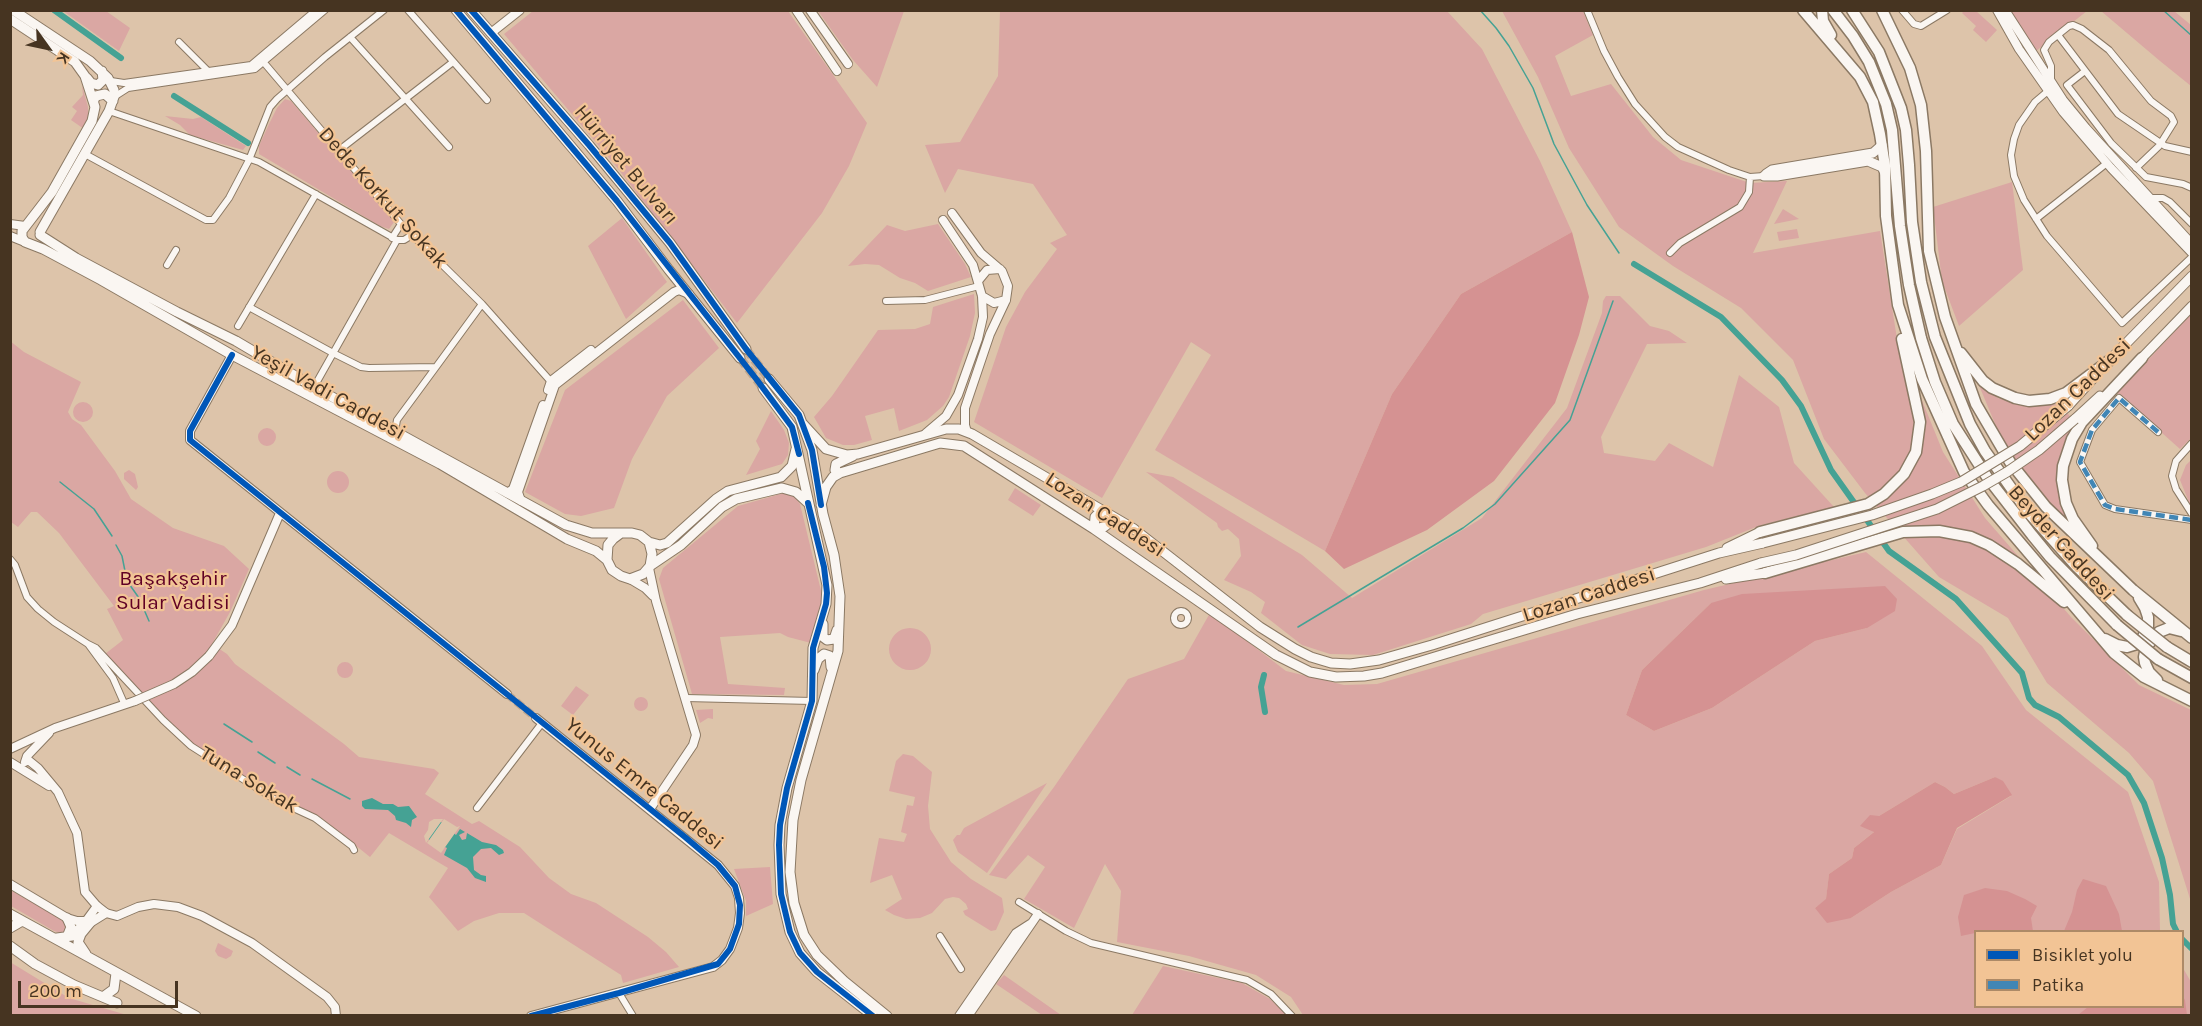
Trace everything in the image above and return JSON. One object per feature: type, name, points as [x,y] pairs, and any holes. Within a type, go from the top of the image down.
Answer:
[{"type":"highway","points":[[1761,538],[1876,500],[1892,488],[1909,466],[1916,452],[1920,431],[1920,415],[1901,334],[1886,216],[1882,145],[1873,102],[1860,77],[1803,10]]},
{"type":"highway","points":[[1822,10],[1823,21],[1842,54]]},
{"type":"highway","name":"Beyder Caddesi","points":[[1833,10],[1869,62],[1886,104],[1892,130],[1900,226],[1909,285],[1921,338],[1935,382],[1953,424],[2011,510],[2050,557],[2117,625],[2158,659],[2192,678]]},
{"type":"highway","name":"Beyder Caddesi","points":[[1852,10],[1879,52],[1901,108],[1907,147],[1912,222],[1921,282],[1935,337],[1970,424],[1996,468],[2028,512],[2077,567],[2127,615],[2167,647],[2192,662]]},
{"type":"highway","points":[[1882,10],[1910,68],[1921,105],[1926,151],[1929,251],[1935,284],[1977,404],[2010,462],[2046,507],[2133,590],[2187,635]]},
{"type":"highway","points":[[1901,320],[1922,379],[1964,472],[1988,505],[2076,610],[2123,661],[2144,677],[2192,701]]},
{"type":"highway","points":[[1955,346],[1983,381],[2001,393],[2030,400],[2050,399],[2066,393],[2110,360]]},
{"type":"highway","points":[[2100,558],[2073,519],[2066,503],[2063,492],[2063,466],[2072,439],[2082,422],[2142,358]]},
{"type":"highway","points":[[1763,568],[1903,532],[1923,530],[1952,533],[1981,541],[2003,554],[2076,610]]},
{"type":"highway","points":[[2098,634],[2122,646],[2137,645],[2142,639],[2147,630],[2148,617],[2133,590]]},
{"type":"highway","points":[[2166,688],[2147,669],[2144,652],[2158,632],[2169,628],[2187,635]]},
{"type":"main road","points":[[13,10],[102,71],[111,81],[113,99],[109,111],[38,240],[28,243],[22,234],[52,192],[92,121],[94,100],[85,76]]},
{"type":"main road","name":"Hürriyet Bulvarı","points":[[456,10],[617,201],[688,294],[740,357]]},
{"type":"main road","name":"Hürriyet Bulvarı","points":[[471,10],[589,145],[682,259],[746,349]]},
{"type":"main road","points":[[10,19],[75,62],[92,83],[98,85],[104,80],[102,71]]},
{"type":"main road","points":[[94,100],[96,96],[105,94],[113,99]]},
{"type":"main road","points":[[1764,176],[1772,170],[1873,153],[1882,145]]},
{"type":"main road","points":[[1764,176],[1777,176],[1868,161],[1882,167],[1885,173]]},
{"type":"main road","points":[[10,224],[34,226],[40,234]]},
{"type":"main road","name":"Yeşil Vadi Caddesi","points":[[40,234],[76,258],[238,342],[314,387],[573,528],[592,533],[636,533],[649,542]]},
{"type":"main road","name":"Yeşil Vadi Caddesi","points":[[10,236],[109,285],[232,355],[440,464],[567,539],[596,551],[607,560],[616,573],[630,579]]},
{"type":"main road","points":[[671,272],[664,261],[668,254],[675,253],[682,259]]},
{"type":"main road","name":"Lozan Caddesi","points":[[967,432],[1106,511],[1154,544],[1260,627],[1295,650],[1331,663],[1350,664],[1379,660],[1432,645],[1761,538],[1872,515],[1961,482],[2020,446],[2068,406],[2192,276]]},
{"type":"main road","name":"Lozan Caddesi","points":[[840,473],[940,443],[964,446],[1143,561],[1250,638],[1291,663],[1311,672],[1336,677],[1364,676],[1382,673],[1577,614],[1763,568],[1937,509],[1983,486],[2039,450],[2142,358],[2192,306]]},
{"type":"main road","points":[[232,355],[242,352],[243,347],[238,342]]},
{"type":"main road","points":[[769,379],[799,415],[803,424],[815,461],[821,505],[838,575],[840,620],[838,651],[801,780],[793,820],[790,872],[794,903],[804,935],[817,955],[844,981],[887,1016]]},
{"type":"main road","points":[[763,388],[788,420],[794,435],[807,503],[827,585],[822,633],[825,639],[834,639],[840,620]]},
{"type":"main road","points":[[803,424],[826,449],[839,454],[858,454]]},
{"type":"main road","points":[[821,505],[826,487],[833,477],[840,473],[835,470],[837,463],[858,454],[925,434],[953,429],[967,432]]},
{"type":"main road","points":[[650,567],[652,554],[649,542],[660,545],[671,540],[728,491],[784,474],[792,466],[796,453],[794,435]]},
{"type":"main road","points":[[630,579],[640,576],[676,550],[722,507],[736,499],[782,488],[796,492],[807,503]]},
{"type":"main road","points":[[1094,529],[1104,527],[1109,523],[1106,511]]},
{"type":"main road","points":[[607,560],[608,545],[621,533]]},
{"type":"main road","points":[[826,604],[813,648],[812,701],[780,825],[783,905],[790,932],[800,953],[817,972],[873,1016]]},
{"type":"main road","points":[[813,672],[820,655],[830,656],[829,684]]},
{"type":"main road","points":[[10,884],[67,918],[88,922]]},
{"type":"main road","points":[[89,958],[78,942],[97,906]]},
{"type":"main road","points":[[54,938],[65,938],[74,934],[88,922],[106,913]]},
{"type":"main road","points":[[10,914],[196,1016]]},
{"type":"main road","points":[[65,938],[71,927],[67,918]]},
{"type":"main road","points":[[10,928],[22,921]]},
{"type":"main road","points":[[10,946],[35,964],[64,980],[117,1003]]},
{"type":"main road","points":[[104,998],[114,989],[116,973]]},
{"type":"street","points":[[111,81],[124,83],[255,69],[316,10]]},
{"type":"street","points":[[262,60],[325,10]]},
{"type":"street","points":[[85,154],[206,220],[213,220],[220,212],[249,160],[270,108],[287,89],[384,10]]},
{"type":"street","points":[[408,10],[487,100]]},
{"type":"street","points":[[489,32],[513,10]]},
{"type":"street","points":[[489,32],[520,10]]},
{"type":"street","points":[[796,10],[837,71]]},
{"type":"street","points":[[810,10],[848,64]]},
{"type":"street","points":[[1587,10],[1618,78],[1635,104],[1659,131],[1678,147],[1719,166],[1750,177],[1764,176]]},
{"type":"street","points":[[1902,10],[1914,24],[1921,26],[1947,10]]},
{"type":"street","points":[[1996,10],[2100,146],[2192,244]]},
{"type":"street","points":[[2005,10],[2048,91],[2063,112],[2107,163],[2192,253]]},
{"type":"street","points":[[2051,82],[2051,66],[2044,50],[2069,26],[2077,26],[2109,50],[2151,101],[2173,118],[2173,126],[2162,143],[2136,168]]},
{"type":"street","points":[[2058,35],[2118,114],[2169,148],[2192,152]]},
{"type":"street","points":[[350,37],[449,147]]},
{"type":"street","points":[[179,42],[211,74]]},
{"type":"street","name":"Dede Korkut Sokak","points":[[262,60],[401,224],[482,304],[553,383]]},
{"type":"street","points":[[338,151],[453,62]]},
{"type":"street","points":[[2085,71],[2067,85],[2111,143],[2146,177],[2192,188]]},
{"type":"street","points":[[113,99],[128,88],[211,74]]},
{"type":"street","points":[[2048,91],[2035,102],[2019,124],[2012,155],[2014,176],[2024,200],[2047,236],[2122,323],[2192,257]]},
{"type":"street","points":[[109,111],[259,162],[394,239],[404,240],[412,235]]},
{"type":"street","points":[[2036,219],[2107,163]]},
{"type":"street","points":[[1670,254],[1680,243],[1740,207],[1749,192],[1750,177]]},
{"type":"street","points":[[238,326],[316,194]]},
{"type":"street","points":[[2149,198],[2157,197],[2170,202],[2192,224]]},
{"type":"street","points":[[952,213],[981,253],[1000,269],[1007,280],[1006,300],[990,334],[969,397],[964,417],[967,432]]},
{"type":"street","points":[[925,434],[946,416],[958,395],[981,326],[982,296],[969,257],[943,220]]},
{"type":"street","points":[[314,387],[401,224]]},
{"type":"street","points":[[167,265],[176,250]]},
{"type":"street","points":[[886,301],[925,300],[978,284],[987,270],[1000,269]]},
{"type":"street","points":[[507,493],[513,489],[553,383],[668,291],[672,286],[671,272]]},
{"type":"street","points":[[521,501],[518,492],[553,383],[674,292],[679,290],[688,294]]},
{"type":"street","points":[[982,296],[994,303],[1006,300]]},
{"type":"street","points":[[383,424],[392,424],[397,420],[482,304]]},
{"type":"street","points":[[249,306],[361,367],[436,367]]},
{"type":"street","points":[[232,355],[190,431],[189,438],[193,443],[507,694]]},
{"type":"street","points":[[2158,432],[2119,398],[2092,430],[2080,462],[2105,506],[2192,520]]},
{"type":"street","points":[[395,431],[397,420]]},
{"type":"street","points":[[2192,442],[2176,461],[2172,476],[2176,489],[2192,514]]},
{"type":"street","points":[[13,747],[54,728],[135,701],[174,684],[192,672],[209,656],[232,625],[280,513]]},
{"type":"street","points":[[10,559],[15,565],[27,597],[38,609],[66,631],[88,644],[113,678],[124,704]]},
{"type":"street","points":[[650,567],[656,601],[696,729],[695,740],[650,810]]},
{"type":"street","points":[[630,579],[645,588],[656,601]]},
{"type":"street","name":"Tuna Sokak","points":[[88,644],[96,648],[190,746],[274,800],[315,818],[352,846],[354,850]]},
{"type":"street","points":[[686,698],[812,701]]},
{"type":"street","points":[[477,808],[539,720]]},
{"type":"street","name":"Yunus Emre Caddesi","points":[[531,1016],[718,964],[730,949],[739,924],[739,898],[729,877],[710,858],[539,720]]},
{"type":"street","points":[[14,764],[23,764],[54,728]]},
{"type":"street","points":[[13,747],[23,747],[27,757],[58,792],[77,833],[84,892],[97,906],[106,913],[117,916],[138,907],[154,904],[178,907],[202,916],[252,943],[327,997],[335,1007],[336,1016]]},
{"type":"street","points":[[14,764],[58,792]]},
{"type":"street","points":[[1019,902],[1091,943],[1246,980],[1271,994],[1292,1016]]},
{"type":"street","points":[[968,1016],[1038,914]]},
{"type":"street","points":[[959,1016],[1016,933],[1031,923]]},
{"type":"street","points":[[940,936],[961,969]]},
{"type":"street","points":[[618,993],[633,1016]]},
{"type":"green space","points":[[63,11],[106,11],[130,28],[119,51]]},
{"type":"green space","points":[[533,11],[788,11],[867,123],[849,166],[822,213],[737,323],[615,165],[504,34]]},
{"type":"green space","points":[[818,11],[904,11],[877,87],[853,60]]},
{"type":"green space","points":[[1000,11],[1447,11],[1482,49],[1540,161],[1572,232],[1461,294],[1392,394],[1325,551],[1155,450],[1211,355],[1191,342],[1102,498],[974,422],[1006,327],[1025,292],[1057,249],[1050,243],[1067,235],[1033,184],[958,169],[945,193],[925,145],[960,142],[998,76]]},
{"type":"green space","points":[[1502,11],[1583,11],[1593,35],[1555,56],[1571,96],[1611,84],[1653,137],[1681,160],[1750,183],[1787,181],[1753,253],[1880,231],[1897,339],[1943,452],[1985,518],[2071,617],[2139,685],[2191,710],[2191,902],[2153,781],[2129,753],[2047,683],[2008,618],[1939,577],[1865,493],[1824,439],[1793,360],[1741,308],[1673,266],[1619,227],[1569,148],[1538,77]]},
{"type":"green space","points":[[1976,11],[1997,30],[1986,42],[1973,30],[1976,26],[1962,13]]},
{"type":"green space","points":[[2010,11],[2087,11],[2036,51]]},
{"type":"green space","points":[[2101,11],[2174,11],[2191,25],[2191,86],[2160,61]]},
{"type":"green space","points":[[82,85],[88,107],[84,129],[71,120],[77,111],[72,107],[83,95]]},
{"type":"green space","points":[[285,99],[291,101],[393,220],[389,229],[380,226],[259,154],[259,146],[269,124],[277,108]]},
{"type":"green space","points":[[165,116],[193,119],[201,117],[246,146],[243,150],[190,135],[180,125]]},
{"type":"green space","points":[[2012,182],[2023,270],[1959,326],[1942,281],[1933,207]]},
{"type":"green space","points":[[1783,209],[1799,219],[1774,224]]},
{"type":"green space","points":[[622,218],[667,282],[626,319],[588,246]]},
{"type":"green space","points":[[938,224],[971,277],[928,291],[879,265],[848,266],[887,225],[905,231]]},
{"type":"green space","points":[[1797,229],[1799,238],[1779,241],[1777,232]]},
{"type":"green space","points":[[974,294],[975,313],[970,336],[949,397],[943,406],[927,420],[899,431],[894,408],[865,416],[872,440],[854,445],[843,445],[826,438],[814,417],[832,396],[878,330],[915,329],[930,324],[933,307]]},
{"type":"green space","points":[[1606,296],[1620,296],[1650,326],[1669,331],[1687,343],[1647,344],[1601,437],[1604,453],[1655,461],[1669,443],[1713,467],[1739,375],[1779,407],[1794,463],[1834,507],[1761,525],[1706,547],[1483,614],[1471,624],[1373,655],[1330,654],[1302,645],[1261,613],[1265,602],[1251,592],[1224,580],[1241,556],[1239,539],[1228,529],[1222,531],[1217,523],[1146,472],[1173,477],[1302,555],[1352,598],[1482,518],[1567,408],[1602,313]]},
{"type":"green space","points":[[683,300],[719,348],[667,396],[632,459],[614,508],[581,516],[565,514],[525,492],[565,390]]},
{"type":"green space","points":[[2191,314],[2191,438],[2180,449],[2117,393]]},
{"type":"green space","name":"Başakşehir Sular Vadisi","points":[[10,341],[24,352],[81,382],[68,412],[72,419],[81,425],[115,471],[131,499],[173,528],[224,546],[249,569],[230,612],[212,644],[227,654],[235,664],[359,757],[434,769],[439,773],[425,794],[472,824],[479,821],[520,847],[549,878],[571,894],[596,903],[648,937],[679,967],[623,983],[621,975],[524,913],[499,913],[474,921],[458,931],[429,897],[448,868],[389,833],[370,857],[324,820],[275,797],[205,753],[177,731],[105,654],[123,640],[107,609],[114,606],[59,533],[37,512],[31,512],[18,527],[11,522]]},
{"type":"green space","points":[[1978,383],[1998,398],[2022,406],[2060,404],[2077,425],[2059,466],[2070,524],[2025,476],[2001,438]]},
{"type":"green space","points":[[83,402],[90,405],[93,412],[90,419],[83,422],[76,419],[73,412],[76,405]]},
{"type":"green space","points":[[771,411],[784,430],[789,443],[788,455],[782,464],[746,475],[760,449],[756,441]]},
{"type":"green space","points":[[263,428],[271,428],[276,433],[274,444],[263,446],[258,441],[258,433]]},
{"type":"green space","points":[[2191,460],[2191,507],[2180,480],[2186,465]]},
{"type":"green space","points":[[129,470],[135,474],[138,487],[136,490],[124,479],[124,473]]},
{"type":"green space","points":[[338,471],[346,474],[349,482],[346,490],[338,493],[330,490],[327,482],[330,474]]},
{"type":"green space","points":[[1015,488],[1041,505],[1033,516],[1008,500]]},
{"type":"green space","points":[[784,493],[795,497],[800,504],[824,603],[811,643],[780,633],[720,637],[728,684],[785,688],[784,695],[692,694],[659,579],[663,568],[738,506]]},
{"type":"green space","points":[[1866,552],[1982,646],[2026,710],[2128,792],[2159,882],[2160,930],[1974,930],[1974,1008],[2184,1008],[2184,970],[2191,982],[2191,1015],[1303,1015],[1291,997],[1256,975],[1189,956],[1117,942],[1121,891],[1105,864],[1074,928],[1024,899],[1045,867],[1028,855],[1006,879],[989,875],[1054,787],[1128,679],[1184,659],[1210,613],[1286,671],[1344,685],[1377,684],[1704,590]],"holes":[[[1711,603],[1867,628],[1815,641],[1712,708],[1654,731],[1626,715],[1642,670]],[[1995,777],[2011,796],[1957,829],[1941,865],[1891,892],[1851,918],[1815,908],[1826,900],[1829,874],[1852,858],[1854,848],[1875,831],[1879,816],[1935,782],[1954,794]]]},
{"type":"green space","points":[[910,628],[925,634],[931,649],[925,664],[910,670],[895,664],[889,649],[895,634]]},
{"type":"green space","points":[[345,662],[353,670],[345,678],[337,670]]},
{"type":"green space","points":[[576,686],[589,695],[573,715],[561,706]]},
{"type":"green space","points":[[641,697],[646,699],[648,704],[646,709],[641,711],[636,709],[634,704],[636,699]]},
{"type":"green space","points":[[713,709],[713,719],[708,718],[700,723],[696,710]]},
{"type":"green space","points":[[903,754],[913,756],[932,772],[928,806],[930,829],[951,862],[971,879],[1002,898],[1004,912],[996,930],[991,931],[965,915],[963,911],[968,909],[966,904],[959,898],[953,897],[945,899],[932,913],[920,918],[906,919],[894,915],[885,910],[902,899],[892,875],[870,883],[879,838],[904,842],[907,834],[901,832],[907,805],[913,806],[915,797],[889,791],[896,761]]},
{"type":"green space","points":[[1047,783],[987,873],[958,852],[953,840],[964,828]]},
{"type":"green space","points":[[770,867],[773,904],[746,916],[746,901],[734,869]]},
{"type":"green space","points":[[10,890],[60,917],[67,923],[67,930],[63,934],[54,931],[11,906]]},
{"type":"green space","points":[[218,943],[233,951],[231,956],[226,959],[218,956],[215,951]]},
{"type":"green space","points":[[10,962],[69,998],[127,1015],[11,1015]]},
{"type":"green space","points":[[1163,966],[1242,983],[1270,999],[1287,1015],[1132,1015]]},
{"type":"green space","points":[[1004,975],[1061,1015],[1042,1015],[996,984]]},
{"type":"shaded area","points":[[1572,232],[1589,297],[1579,335],[1555,403],[1494,481],[1427,530],[1344,569],[1325,551],[1392,394],[1461,294]]},
{"type":"shaded area","points":[[1885,586],[1897,599],[1895,611],[1867,628],[1815,641],[1712,708],[1654,731],[1626,715],[1642,670],[1711,603],[1742,594]]},
{"type":"shaded area","points":[[1995,777],[2003,781],[2012,795],[1957,828],[1941,865],[1891,892],[1851,918],[1827,923],[1815,908],[1826,899],[1829,874],[1852,858],[1854,848],[1874,832],[1860,826],[1870,815],[1879,816],[1935,782],[1954,794]]},
{"type":"shaded area","points":[[2083,879],[2106,886],[2119,914],[2122,930],[2064,930],[2072,912],[2077,890]]},
{"type":"shaded area","points":[[1985,888],[2007,891],[2025,899],[2037,906],[2031,918],[2033,930],[1974,930],[1974,933],[1961,936],[1958,917],[1964,895]]},
{"type":"shaded area","points":[[2184,998],[2187,1015],[2078,1015],[2087,1008],[2184,1008]]},
{"type":"water","points":[[372,798],[383,804],[393,804],[398,807],[409,806],[417,817],[412,820],[411,827],[396,820],[388,810],[365,809],[362,801]]},
{"type":"water","points":[[440,821],[456,835],[460,829],[465,832],[459,835],[462,840],[466,839],[467,833],[503,850],[504,853],[499,855],[491,848],[481,849],[473,857],[474,870],[486,876],[486,882],[475,878],[467,868],[444,855],[447,848],[442,850],[429,840],[427,837]]},
{"type":"pier","points":[[434,819],[443,819],[426,843],[424,836],[429,822]]},
{"type":"pier","points":[[444,819],[457,827],[460,826],[441,853],[427,843]]},
{"type":"waterway","points":[[54,10],[121,58]]},
{"type":"waterway","points":[[1480,10],[1509,46],[1533,88],[1554,144],[1587,205],[1619,253]]},
{"type":"waterway","points":[[2163,10],[2192,36]]},
{"type":"waterway","points":[[174,96],[248,143]]},
{"type":"waterway","points":[[1634,264],[1721,317],[1782,380],[1801,406],[1831,470],[1858,508]]},
{"type":"waterway","points":[[1298,627],[1463,528],[1495,504],[1570,420],[1613,301]]},
{"type":"waterway","points":[[60,482],[94,509],[112,536]]},
{"type":"waterway","points":[[1864,516],[1889,551],[1956,599],[2022,673],[2029,698],[2035,705],[2059,717],[2128,775],[2144,803],[2162,858],[2176,930]]},
{"type":"waterway","points":[[116,545],[122,556],[127,581],[139,598],[149,621]]},
{"type":"waterway","points":[[1264,675],[1261,687],[1265,712]]},
{"type":"waterway","points":[[224,724],[252,742]]},
{"type":"waterway","points":[[258,752],[275,763]]},
{"type":"waterway","points":[[287,767],[300,775]]},
{"type":"waterway","points":[[312,779],[350,799]]},
{"type":"waterway","points":[[2184,941],[2192,949]]},
{"type":"tunnel","points":[[746,349],[769,379]]},
{"type":"tunnel","points":[[740,358],[763,388]]},
{"type":"tunnel","points":[[507,694],[536,718]]},
{"type":"marked path","points":[[2158,432],[2119,398],[2092,430],[2080,462],[2105,505],[2115,509],[2192,520]]},
{"type":"cycle path","points":[[456,10],[617,201],[757,380],[792,427],[799,454]]},
{"type":"cycle path","points":[[471,10],[589,145],[670,243],[746,349],[799,415],[812,450],[821,505]]},
{"type":"cycle path","points":[[232,355],[190,431],[190,440],[685,837],[718,865],[735,886],[740,905],[739,924],[730,949],[718,964],[531,1016]]},
{"type":"cycle path","points":[[808,503],[824,567],[827,593],[813,648],[812,701],[787,788],[780,825],[781,894],[790,932],[800,953],[817,972],[873,1016]]}]
